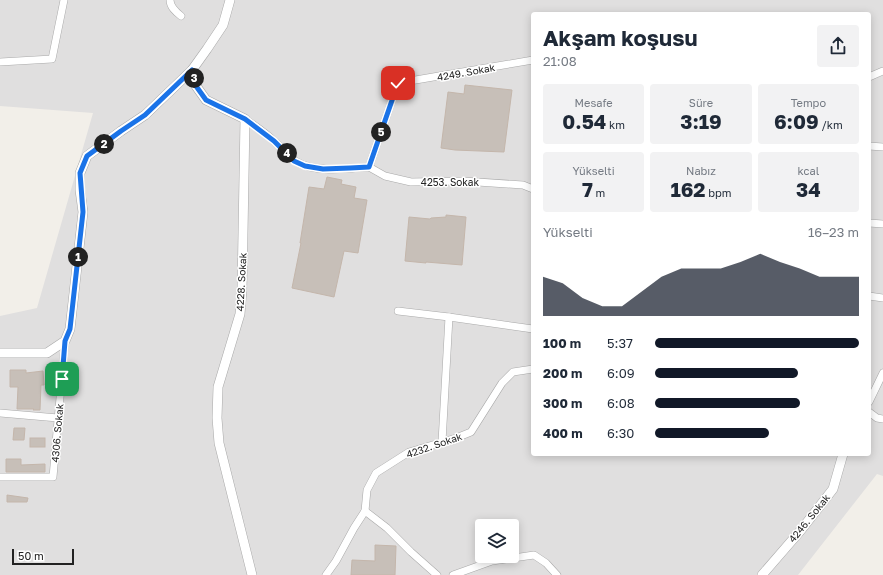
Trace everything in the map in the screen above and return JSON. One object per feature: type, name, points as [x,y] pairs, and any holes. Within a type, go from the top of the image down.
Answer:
[{"type":"street","points":[[0,62],[52,59],[64,0]]},
{"type":"street","points":[[170,0],[170,4],[174,10],[181,16]]},
{"type":"street","points":[[0,354],[47,353],[65,341],[70,329],[83,212],[80,173],[87,156],[145,115],[192,70],[208,50],[223,25],[230,0]]},
{"type":"street","name":"4249. Sokak","points":[[369,167],[398,83],[531,60]]},
{"type":"street","points":[[192,70],[196,86],[206,100],[245,119],[274,141],[294,161],[305,166],[323,169],[369,167]]},
{"type":"street","points":[[871,76],[883,71]]},
{"type":"street","name":"4228. Sokak","points":[[245,119],[242,290],[240,314],[218,387],[217,418],[219,443],[252,575]]},
{"type":"street","points":[[871,146],[883,147]]},
{"type":"street","name":"4253. Sokak","points":[[369,167],[385,176],[411,182],[470,181],[523,185],[531,188]]},
{"type":"street","points":[[871,223],[883,224]]},
{"type":"street","points":[[871,296],[883,298]]},
{"type":"street","points":[[398,311],[531,329]]},
{"type":"street","points":[[442,442],[449,317]]},
{"type":"street","name":"4306. Sokak","points":[[0,477],[53,477],[65,341]]},
{"type":"street","name":"4232. Sokak","points":[[326,575],[336,561],[365,511],[367,490],[376,473],[409,452],[471,432],[502,384],[514,372],[531,369]]},
{"type":"street","points":[[871,398],[883,373]]},
{"type":"street","points":[[0,413],[58,418]]},
{"type":"street","points":[[871,414],[877,418],[883,419]]},
{"type":"street","name":"4246. Sokak","points":[[762,575],[801,530],[833,489],[843,456]]},
{"type":"street","points":[[365,511],[387,528],[437,575]]},
{"type":"street","points":[[453,575],[492,561],[534,555],[546,562],[557,575]]},
{"type":"shaded area","points":[[0,0],[883,0],[883,476],[877,474],[798,575],[0,575],[0,316],[37,308],[93,113],[0,106]]},
{"type":"building","points":[[465,85],[512,90],[504,152],[441,148],[448,92],[464,94]]},
{"type":"building","points":[[327,177],[342,180],[341,184],[356,187],[354,198],[367,200],[358,253],[344,251],[334,297],[292,288],[301,243],[309,187],[324,189]]},
{"type":"building","points":[[446,215],[466,217],[462,265],[405,261],[409,217],[430,219],[446,217]]},
{"type":"building","points":[[10,370],[26,370],[26,373],[43,371],[44,385],[41,385],[40,410],[17,409],[18,387],[10,387]]},
{"type":"building","points":[[14,428],[25,428],[24,440],[13,440]]},
{"type":"building","points":[[30,438],[45,438],[45,447],[30,447]]},
{"type":"building","points":[[6,459],[21,459],[21,465],[45,464],[45,472],[6,472]]},
{"type":"building","points":[[7,495],[28,498],[27,502],[7,502]]},
{"type":"building","points":[[375,545],[396,546],[395,575],[351,575],[352,560],[375,561]]},
{"type":"route","points":[[62,379],[65,341],[70,329],[83,212],[80,190],[80,173],[87,156],[145,115],[192,70],[196,86],[206,100],[245,119],[274,141],[294,161],[305,166],[323,169],[369,167],[398,83]]}]
